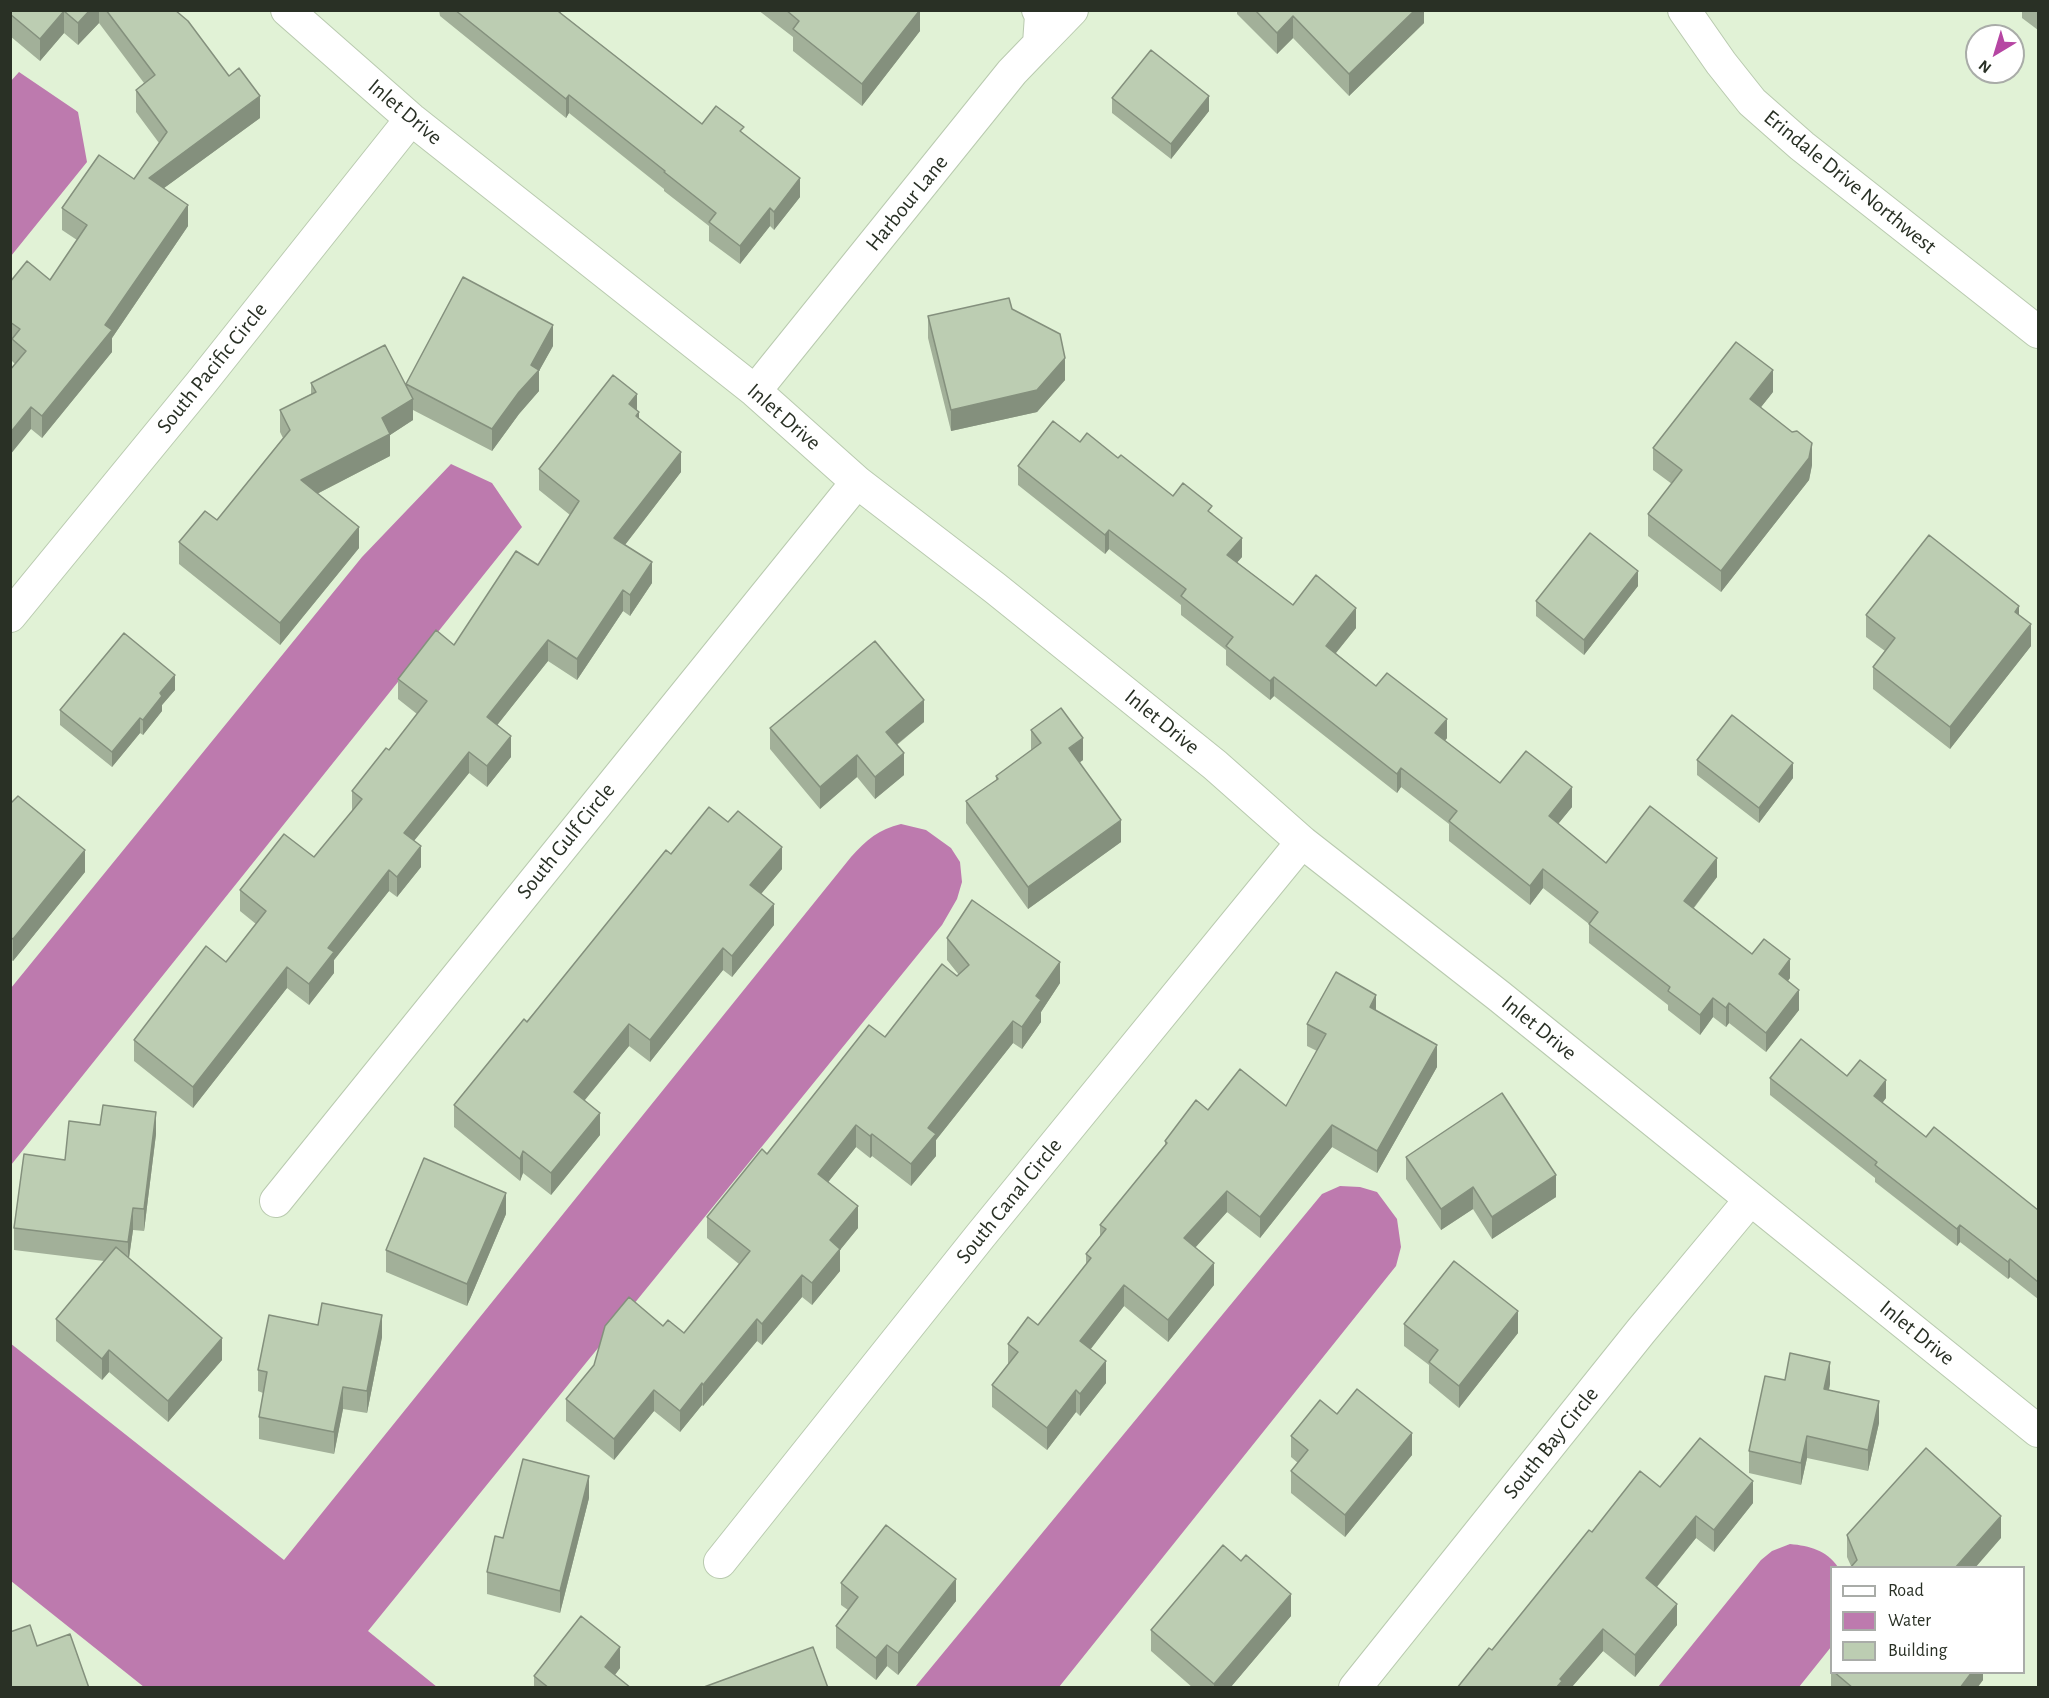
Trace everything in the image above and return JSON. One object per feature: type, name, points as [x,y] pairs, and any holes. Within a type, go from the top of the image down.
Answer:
[{"type":"street","name":"Inlet Drive","points":[[287,10],[411,119],[755,391],[857,482],[996,588],[1215,765],[1302,842],[1499,996],[2038,1431]]},
{"type":"street","points":[[1038,10],[1041,15],[1039,44]]},
{"type":"street","name":"Harbour Lane","points":[[755,391],[1012,72],[1072,10]]},
{"type":"street","name":"Erindale Drive Northwest","points":[[1684,10],[1752,102],[1802,146],[2038,332]]},
{"type":"street","name":"South Pacific Circle","points":[[10,616],[201,383],[411,119]]},
{"type":"street","name":"South Gulf Circle","points":[[276,1201],[857,482]]},
{"type":"street","name":"South Canal Circle","points":[[720,1562],[988,1226],[1302,842]]},
{"type":"street","name":"South Bay Circle","points":[[1355,1688],[1626,1349],[1750,1200]]},
{"type":"water","points":[[19,72],[78,112],[87,162],[11,256],[10,82]]},
{"type":"water","points":[[451,464],[492,483],[522,527],[11,1165],[11,988],[362,557]]},
{"type":"water","points":[[901,824],[926,830],[951,848],[960,862],[962,882],[957,899],[942,925],[368,1631],[437,1687],[144,1687],[11,1581],[10,1343],[284,1560],[851,857],[873,836]]},
{"type":"water","points":[[1340,1186],[1360,1187],[1377,1192],[1397,1219],[1401,1247],[1396,1266],[1059,1687],[915,1687],[1322,1194]]},
{"type":"water","points":[[1790,1544],[1804,1546],[1823,1553],[1837,1566],[1830,1566],[1830,1648],[1799,1687],[1658,1687],[1761,1560],[1772,1551]]},
{"type":"building","points":[[10,10],[90,10],[78,23],[64,11],[40,39],[10,14]]},
{"type":"building","points":[[106,10],[175,10],[188,21],[229,76],[239,68],[260,96],[149,178],[188,205],[105,325],[112,330],[42,416],[31,407],[10,433],[10,370],[26,351],[12,339],[20,329],[10,322],[10,282],[27,261],[50,280],[87,225],[62,208],[99,155],[134,179],[167,132],[136,90],[155,75]]},
{"type":"building","points":[[455,10],[560,10],[559,12],[702,124],[716,106],[744,127],[740,131],[800,178],[774,212],[770,208],[740,246],[709,222],[716,213],[569,95],[566,99]]},
{"type":"building","points":[[786,10],[920,10],[862,84],[793,29],[799,21]]},
{"type":"building","points":[[1255,10],[1415,10],[1349,74],[1293,16],[1277,33]]},
{"type":"building","points":[[1151,50],[1209,96],[1171,144],[1112,98]]},
{"type":"building","points":[[463,277],[553,325],[531,365],[539,370],[519,392],[492,429],[406,384]]},
{"type":"building","points":[[1009,298],[1012,309],[1060,334],[1065,358],[1037,390],[951,410],[928,316]]},
{"type":"building","points":[[1736,342],[1773,370],[1750,399],[1792,432],[1797,431],[1812,443],[1809,458],[1721,571],[1648,514],[1682,470],[1653,448]]},
{"type":"building","points":[[385,345],[413,399],[382,418],[390,434],[301,480],[359,527],[280,623],[179,542],[205,511],[217,520],[290,430],[280,410],[316,392],[311,383]]},
{"type":"building","points":[[613,375],[637,394],[629,404],[639,412],[636,416],[681,452],[614,538],[652,562],[630,595],[623,590],[577,659],[548,640],[487,717],[511,736],[487,766],[469,752],[404,833],[421,846],[397,877],[389,870],[328,948],[334,952],[309,984],[287,967],[193,1087],[134,1040],[206,946],[226,962],[266,911],[240,890],[284,834],[314,857],[362,799],[352,791],[386,748],[389,750],[427,701],[398,679],[436,630],[454,645],[516,551],[538,565],[579,501],[539,469]]},
{"type":"building","points":[[1053,421],[1080,442],[1087,433],[1118,458],[1121,455],[1173,496],[1183,483],[1212,506],[1208,511],[1242,538],[1227,555],[1293,605],[1316,575],[1356,608],[1326,646],[1376,686],[1387,673],[1447,719],[1435,733],[1500,783],[1526,751],[1572,787],[1549,816],[1606,863],[1650,806],[1717,858],[1684,901],[1752,954],[1764,939],[1790,959],[1779,974],[1799,990],[1766,1033],[1729,1003],[1726,1008],[1713,998],[1700,1015],[1668,991],[1670,987],[1589,924],[1598,912],[1543,869],[1530,886],[1449,821],[1457,811],[1401,768],[1397,774],[1274,677],[1270,681],[1226,646],[1233,637],[1181,596],[1186,589],[1109,530],[1105,535],[1018,466]]},
{"type":"building","points":[[1590,533],[1638,571],[1584,640],[1536,601]]},
{"type":"building","points":[[1929,535],[2019,606],[2015,612],[2031,624],[1950,727],[1873,667],[1895,638],[1866,615]]},
{"type":"building","points":[[124,633],[175,675],[143,720],[140,718],[112,752],[60,710]]},
{"type":"building","points":[[875,641],[924,700],[886,732],[904,753],[875,777],[857,755],[820,787],[770,728]]},
{"type":"building","points":[[1061,708],[1083,738],[1069,748],[1121,820],[1028,887],[966,801],[998,779],[996,776],[1041,743],[1031,730]]},
{"type":"building","points":[[1732,715],[1793,763],[1759,808],[1697,760]]},
{"type":"building","points":[[18,796],[85,850],[13,939],[10,937],[10,804]]},
{"type":"building","points":[[709,807],[728,822],[738,811],[782,847],[750,885],[774,904],[732,956],[723,948],[650,1040],[629,1024],[574,1092],[600,1113],[551,1173],[523,1151],[520,1159],[454,1105],[524,1019],[527,1022],[666,850],[671,854]]},
{"type":"building","points":[[972,900],[1060,962],[1036,996],[1041,1000],[1022,1027],[1013,1021],[928,1128],[936,1134],[911,1164],[872,1134],[870,1136],[856,1125],[818,1174],[858,1206],[830,1240],[840,1249],[812,1283],[802,1275],[762,1324],[757,1319],[680,1411],[654,1390],[614,1439],[566,1399],[594,1365],[605,1326],[629,1297],[663,1326],[668,1320],[684,1333],[750,1251],[707,1217],[762,1149],[767,1154],[869,1025],[885,1037],[942,964],[957,976],[969,965],[947,938]]},
{"type":"building","points":[[1336,972],[1376,995],[1370,1007],[1437,1045],[1377,1151],[1332,1125],[1260,1217],[1227,1191],[1184,1238],[1214,1263],[1168,1320],[1124,1285],[1080,1341],[1106,1361],[1080,1394],[1076,1390],[1047,1428],[992,1385],[1018,1352],[1008,1344],[1028,1317],[1038,1325],[1091,1258],[1086,1254],[1106,1229],[1100,1225],[1167,1143],[1165,1141],[1196,1100],[1208,1110],[1240,1069],[1286,1106],[1326,1034],[1307,1024]]},
{"type":"building","points":[[1801,1039],[1847,1076],[1860,1060],[1886,1080],[1874,1096],[1926,1137],[1934,1127],[2038,1210],[2038,1282],[2010,1259],[2008,1262],[1960,1225],[1957,1229],[1875,1165],[1877,1162],[1770,1078]]},
{"type":"building","points":[[1502,1093],[1556,1175],[1492,1217],[1473,1187],[1441,1209],[1406,1157]]},
{"type":"building","points":[[103,1105],[156,1112],[144,1209],[133,1208],[128,1242],[14,1228],[24,1154],[65,1160],[69,1121],[100,1125]]},
{"type":"building","points":[[424,1158],[506,1193],[467,1284],[386,1250]]},
{"type":"building","points":[[116,1247],[222,1338],[168,1401],[109,1350],[102,1359],[56,1319]]},
{"type":"building","points":[[1454,1261],[1518,1311],[1459,1386],[1429,1362],[1438,1350],[1404,1324]]},
{"type":"building","points":[[322,1303],[382,1315],[367,1391],[343,1387],[334,1432],[259,1417],[267,1372],[258,1370],[269,1315],[318,1325]]},
{"type":"building","points":[[1790,1353],[1830,1362],[1824,1389],[1879,1401],[1868,1450],[1807,1436],[1801,1463],[1749,1451],[1765,1376],[1785,1380]]},
{"type":"building","points":[[1357,1389],[1412,1433],[1345,1515],[1291,1471],[1308,1450],[1291,1436],[1320,1400],[1337,1414]]},
{"type":"building","points":[[1700,1438],[1753,1481],[1714,1530],[1696,1516],[1646,1578],[1677,1604],[1635,1655],[1603,1629],[1560,1679],[1562,1681],[1556,1688],[1457,1688],[1489,1648],[1492,1650],[1589,1530],[1592,1532],[1640,1471],[1660,1487]]},
{"type":"building","points":[[1926,1448],[2001,1516],[1957,1566],[1852,1566],[1857,1560],[1847,1535]]},
{"type":"building","points":[[523,1459],[589,1476],[560,1591],[487,1572],[495,1536],[503,1538]]},
{"type":"building","points":[[886,1525],[956,1579],[898,1653],[887,1645],[876,1658],[836,1626],[858,1597],[841,1583]]},
{"type":"building","points":[[1223,1545],[1241,1561],[1246,1555],[1291,1594],[1214,1684],[1151,1630]]},
{"type":"building","points":[[581,1616],[620,1647],[605,1667],[631,1688],[549,1688],[534,1676]]},
{"type":"building","points":[[30,1625],[37,1646],[70,1634],[89,1688],[10,1688],[10,1632]]},
{"type":"building","points":[[813,1647],[828,1688],[704,1687]]},
{"type":"building","points":[[1836,1674],[1970,1674],[1960,1688],[1853,1688]]}]
